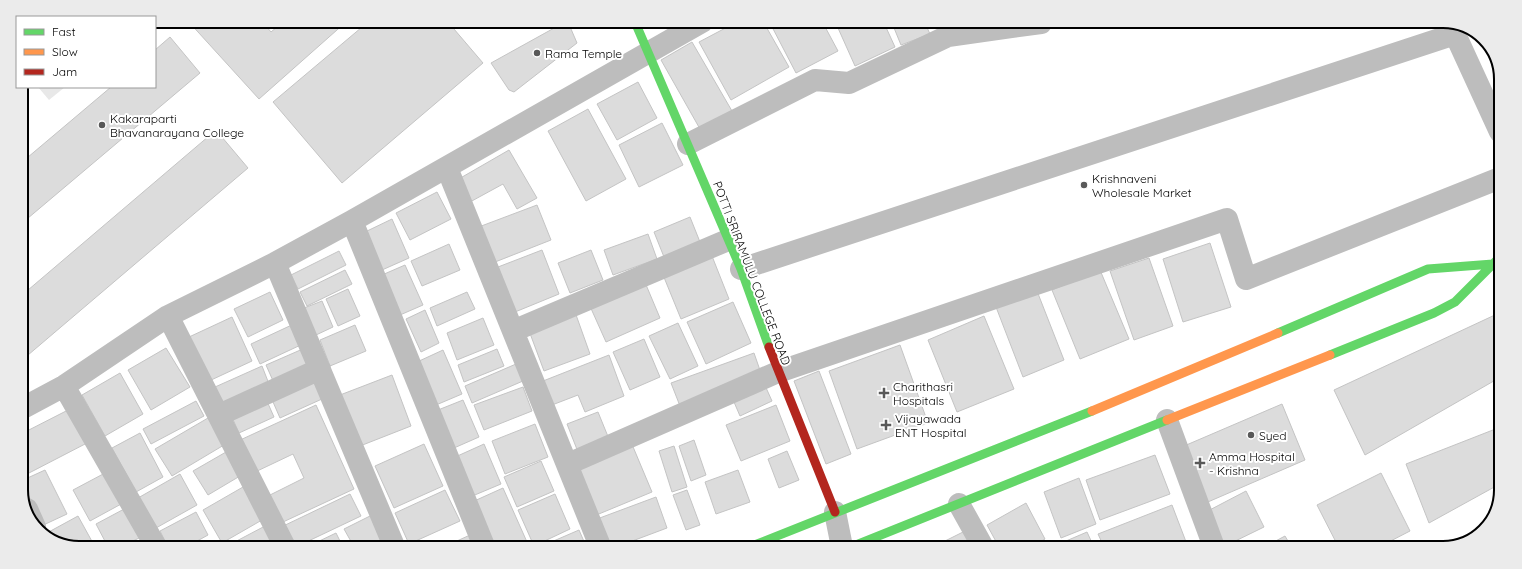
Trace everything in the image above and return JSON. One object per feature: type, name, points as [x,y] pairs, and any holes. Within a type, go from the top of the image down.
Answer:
[{"type":"street","name":"POTTI SRIRAMULU COLLEGE ROAD","points":[[637,28],[649,53],[741,270],[778,372],[835,512]]},
{"type":"street","points":[[28,405],[64,386],[168,316],[275,263],[352,221],[692,28]]},
{"type":"street","points":[[688,144],[815,80],[849,83],[948,36],[1005,28]]},
{"type":"street","points":[[1454,29],[1494,119]]},
{"type":"street","points":[[741,270],[1454,29]]},
{"type":"street","points":[[447,168],[598,541]]},
{"type":"street","points":[[568,464],[778,372],[1227,219],[1246,279],[1494,180]]},
{"type":"street","points":[[352,221],[482,541]]},
{"type":"street","points":[[513,331],[728,240]]},
{"type":"street","points":[[764,541],[1130,396],[1428,269],[1494,261]]},
{"type":"street","points":[[275,263],[392,541]]},
{"type":"street","points":[[866,541],[1434,313],[1456,302],[1494,263]]},
{"type":"street","points":[[168,316],[282,541]]},
{"type":"street","points":[[219,415],[320,369]]},
{"type":"street","points":[[64,386],[153,541]]},
{"type":"street","points":[[1167,420],[1211,541]]},
{"type":"street","points":[[959,504],[980,541]]},
{"type":"street","points":[[835,512],[841,541]]},
{"type":"shaded area","points":[[39,88],[64,88],[49,100]]},
{"type":"building","points":[[194,28],[268,28],[271,32],[276,28],[339,28],[259,99]]},
{"type":"building","points":[[361,28],[453,28],[483,63],[342,183],[273,102]]},
{"type":"building","name":"Rama Temple","points":[[554,28],[571,28],[577,43],[514,92],[509,90],[491,63]]},
{"type":"building","points":[[726,28],[767,28],[789,67],[731,100],[699,42]]},
{"type":"building","points":[[773,28],[826,28],[838,51],[796,73]]},
{"type":"building","points":[[838,28],[886,28],[895,47],[855,66]]},
{"type":"building","points":[[894,28],[927,28],[930,34],[901,45]]},
{"type":"building","name":"Kakaraparti Bhavanarayana College","points":[[170,37],[200,73],[28,218],[28,157],[110,88],[156,88],[156,49]]},
{"type":"building","points":[[692,42],[732,111],[700,129],[661,60]]},
{"type":"building","points":[[638,82],[657,118],[617,140],[597,104]]},
{"type":"building","points":[[588,109],[626,179],[586,201],[548,131]]},
{"type":"building","points":[[662,123],[683,165],[639,187],[619,145]]},
{"type":"building","points":[[216,130],[248,168],[28,355],[28,290]]},
{"type":"building","points":[[509,150],[537,198],[517,209],[503,184],[470,202],[457,180]]},
{"type":"building","points":[[437,192],[451,219],[410,240],[396,213]]},
{"type":"building","points":[[537,205],[551,240],[490,264],[476,228]]},
{"type":"building","points":[[690,217],[700,242],[664,257],[654,232]]},
{"type":"building","points":[[392,219],[409,258],[382,270],[365,232]]},
{"type":"building","points":[[648,234],[657,259],[613,275],[604,250]]},
{"type":"building","points":[[1210,243],[1231,307],[1183,322],[1163,259]]},
{"type":"building","points":[[449,244],[460,270],[422,286],[411,261]]},
{"type":"building","points":[[542,250],[559,294],[515,312],[498,267]]},
{"type":"building","points":[[591,250],[603,280],[570,293],[558,263]]},
{"type":"building","points":[[339,251],[346,265],[298,289],[291,275]]},
{"type":"building","points":[[710,251],[729,299],[681,319],[661,270]]},
{"type":"building","points":[[1149,258],[1173,326],[1134,340],[1110,271]]},
{"type":"building","points":[[405,265],[423,305],[400,315],[382,275]]},
{"type":"building","points":[[345,270],[352,284],[307,306],[300,292]]},
{"type":"building","points":[[1100,270],[1129,339],[1080,359],[1052,290]]},
{"type":"building","points":[[644,280],[660,318],[606,342],[589,304]]},
{"type":"building","points":[[348,289],[360,316],[338,326],[326,299]]},
{"type":"building","points":[[1037,291],[1064,360],[1023,377],[996,307]]},
{"type":"building","points":[[270,292],[283,320],[248,337],[234,309]]},
{"type":"building","points":[[467,292],[475,309],[437,326],[430,308]]},
{"type":"building","points":[[322,301],[333,327],[316,335],[304,308]]},
{"type":"building","points":[[733,302],[751,343],[706,364],[687,322]]},
{"type":"building","points":[[425,310],[439,343],[421,352],[406,319]]},
{"type":"building","points":[[575,312],[590,354],[544,371],[528,328]]},
{"type":"building","points":[[1494,315],[1494,381],[1365,455],[1334,390]]},
{"type":"building","points":[[984,316],[1014,389],[957,412],[928,340]]},
{"type":"building","points":[[232,317],[252,361],[209,381],[189,337]]},
{"type":"building","points":[[483,318],[494,345],[457,360],[447,333]]},
{"type":"building","points":[[296,323],[305,343],[260,364],[251,344]]},
{"type":"building","points":[[678,323],[698,366],[670,379],[649,336]]},
{"type":"building","points":[[355,325],[366,351],[330,366],[320,340]]},
{"type":"building","points":[[644,339],[660,377],[630,390],[613,352]]},
{"type":"building","points":[[900,345],[928,423],[857,449],[829,371]]},
{"type":"building","points":[[166,348],[190,387],[151,410],[128,370]]},
{"type":"building","points":[[305,348],[313,366],[274,383],[266,365]]},
{"type":"building","points":[[497,349],[504,366],[464,382],[458,365]]},
{"type":"building","points":[[443,350],[462,394],[436,405],[417,362]]},
{"type":"building","points":[[754,353],[762,376],[680,406],[671,383]]},
{"type":"building","points":[[609,355],[624,396],[585,412],[578,395],[552,405],[543,381]]},
{"type":"building","points":[[516,364],[523,381],[472,403],[465,386]]},
{"type":"building","points":[[262,366],[269,384],[223,405],[215,387]]},
{"type":"building","points":[[819,371],[851,454],[826,464],[794,381]]},
{"type":"building","points":[[120,373],[143,414],[105,436],[82,395]]},
{"type":"building","points":[[392,375],[411,426],[360,446],[340,395]]},
{"type":"building","points":[[312,377],[322,399],[280,418],[270,395]]},
{"type":"building","points":[[763,381],[772,401],[740,416],[731,395]]},
{"type":"building","points":[[523,387],[532,411],[484,430],[474,405]]},
{"type":"building","points":[[266,399],[274,417],[239,433],[231,415]]},
{"type":"building","points":[[463,400],[479,437],[454,448],[438,410]]},
{"type":"building","points":[[196,401],[204,416],[151,444],[143,429]]},
{"type":"building","points":[[1282,404],[1305,460],[1194,508],[1170,452]]},
{"type":"building","points":[[316,405],[354,489],[283,522],[270,495],[304,478],[293,454],[253,473],[238,441]]},
{"type":"building","points":[[776,405],[790,441],[741,461],[726,425]]},
{"type":"building","points":[[70,409],[87,443],[29,473],[28,430]]},
{"type":"building","points":[[598,412],[609,439],[578,452],[567,424]]},
{"type":"building","points":[[208,418],[224,445],[172,476],[155,449]]},
{"type":"building","points":[[535,424],[548,457],[505,474],[492,441]]},
{"type":"building","points":[[1494,430],[1494,487],[1429,523],[1406,464]]},
{"type":"building","points":[[140,433],[163,477],[136,492],[112,448]]},
{"type":"building","points":[[694,440],[706,475],[691,481],[679,446]]},
{"type":"building","points":[[631,442],[652,492],[594,516],[574,465]]},
{"type":"building","points":[[424,444],[443,486],[394,508],[375,466]]},
{"type":"building","points":[[484,444],[501,484],[470,497],[453,458]]},
{"type":"building","points":[[674,446],[687,487],[672,492],[659,451]]},
{"type":"building","points":[[787,451],[799,480],[779,488],[768,459]]},
{"type":"building","points":[[226,452],[240,476],[208,495],[193,471]]},
{"type":"building","points":[[1155,455],[1170,494],[1100,520],[1086,480]]},
{"type":"building","points":[[541,461],[554,491],[517,507],[504,477]]},
{"type":"building","points":[[45,470],[67,514],[43,525],[35,515],[29,500],[28,478]]},
{"type":"building","points":[[738,470],[750,502],[716,514],[705,482]]},
{"type":"building","points":[[105,473],[123,503],[90,521],[73,490]]},
{"type":"building","points":[[1381,473],[1410,531],[1391,541],[1335,541],[1317,505]]},
{"type":"building","points":[[180,474],[197,505],[156,528],[138,498]]},
{"type":"building","points":[[1079,478],[1096,524],[1061,538],[1044,492]]},
{"type":"building","points":[[243,487],[262,520],[225,541],[221,541],[203,510]]},
{"type":"building","points":[[503,488],[527,541],[490,541],[472,502]]},
{"type":"building","points":[[445,490],[460,521],[416,541],[408,541],[395,513]]},
{"type":"building","points":[[687,490],[700,525],[686,530],[673,495]]},
{"type":"building","points":[[1246,491],[1264,527],[1235,541],[1219,541],[1202,514]]},
{"type":"building","points":[[350,494],[361,516],[308,541],[282,541],[277,529]]},
{"type":"building","points":[[555,494],[570,529],[545,541],[532,541],[518,510]]},
{"type":"building","points":[[656,497],[667,528],[632,541],[605,541],[597,519]]},
{"type":"building","points":[[1026,503],[1045,539],[1042,541],[996,541],[987,525]]},
{"type":"building","points":[[1172,505],[1186,541],[1101,541],[1098,534]]},
{"type":"building","points":[[126,508],[141,537],[133,541],[105,541],[96,524]]},
{"type":"building","points":[[196,512],[208,535],[197,541],[165,541],[160,531]]},
{"type":"building","points":[[374,514],[383,541],[351,541],[344,529]]},
{"type":"building","points":[[78,516],[92,541],[73,541],[57,536],[50,531]]},
{"type":"building","points":[[265,526],[273,541],[237,541]]},
{"type":"building","points":[[579,530],[584,541],[554,541]]},
{"type":"building","points":[[967,530],[972,541],[945,541]]},
{"type":"building","points":[[1087,532],[1091,541],[1066,541]]},
{"type":"building","points":[[336,533],[340,541],[319,541]]},
{"type":"building","points":[[470,535],[473,541],[457,541]]},
{"type":"building","points":[[1285,536],[1288,541],[1276,541]]},
{"type":"traffic: fast","points":[[638,28],[741,269],[769,347]]},
{"type":"traffic: fast","points":[[1330,355],[1434,313],[1455,302],[1494,263]]},
{"type":"traffic: fast","points":[[1278,333],[1428,269],[1493,264]]},
{"type":"traffic: fast","points":[[765,541],[1092,411]]},
{"type":"traffic: fast","points":[[866,541],[1167,420]]},
{"type":"traffic: slow","points":[[1092,411],[1278,333]]},
{"type":"traffic: slow","points":[[1167,420],[1330,355]]},
{"type":"traffic: jam","points":[[769,347],[835,512]]},
{"type":"place","name":"Rama Temple","points":[[537,53]]},
{"type":"place","name":"Kakaraparti Bhavanarayana College","points":[[102,125]]},
{"type":"place","name":"Krishnaveni Wholesale Market","points":[[1084,185]]},
{"type":"place","name":"Charithasri Hospitals","points":[[884,393]]},
{"type":"place","name":"Vijayawada ENT Hospital","points":[[886,425]]},
{"type":"place","name":"Syed","points":[[1251,435]]},
{"type":"place","name":"Amma Hospital - Krishna","points":[[1200,463]]}]
